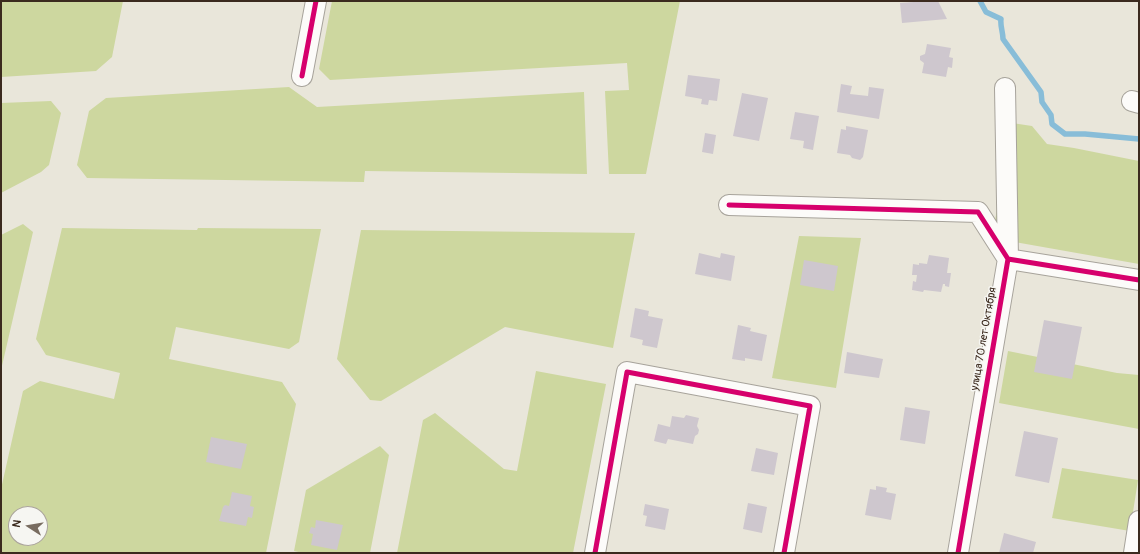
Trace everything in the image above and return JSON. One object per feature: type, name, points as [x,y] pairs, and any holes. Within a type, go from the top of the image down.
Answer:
[{"type":"street","points":[[302,76],[316,1]]},
{"type":"street","name":"улица 70 лет Октября","points":[[958,553],[1008,259],[1005,88]]},
{"type":"street","points":[[729,205],[978,212],[1008,259],[1139,280]]},
{"type":"street","points":[[595,553],[627,372],[810,406],[784,553]]},
{"type":"street","points":[[1134,553],[1139,521]]},
{"type":"green space","points":[[1,1],[123,1],[112,57],[96,71],[1,77]]},
{"type":"green space","points":[[332,1],[680,1],[646,174],[609,174],[605,91],[629,90],[627,63],[330,80],[319,69]]},
{"type":"green space","points":[[289,87],[317,107],[584,92],[587,174],[365,171],[364,182],[87,178],[77,165],[89,111],[106,98]]},
{"type":"green space","points":[[51,101],[61,113],[49,165],[41,172],[1,193],[1,103]]},
{"type":"green space","points":[[1012,123],[1032,126],[1047,144],[1139,161],[1139,264],[992,238]]},
{"type":"green space","points":[[23,224],[33,232],[1,370],[1,235]]},
{"type":"green space","points":[[62,228],[197,230],[198,228],[321,229],[299,342],[289,349],[176,327],[169,359],[282,382],[296,404],[266,553],[1,553],[1,489],[23,391],[40,381],[114,399],[120,373],[46,355],[36,339]]},
{"type":"green space","points":[[361,230],[635,233],[613,348],[505,327],[381,401],[370,400],[337,359]]},
{"type":"green space","points":[[799,236],[861,238],[836,388],[772,378]]},
{"type":"green space","points":[[1008,351],[1117,373],[1139,375],[1139,429],[999,403]]},
{"type":"green space","points":[[536,371],[606,384],[573,553],[397,553],[423,420],[435,413],[504,469],[517,471]]},
{"type":"green space","points":[[380,446],[389,455],[370,553],[303,553],[294,551],[306,490]]},
{"type":"green space","points":[[1062,468],[1138,480],[1130,531],[1052,518]]},
{"type":"building","points":[[938,1],[947,19],[902,23],[900,3]]},
{"type":"building","points":[[927,44],[951,48],[949,57],[953,58],[952,68],[948,67],[946,77],[922,73],[924,63],[920,60],[920,56],[925,54]]},
{"type":"building","points":[[688,75],[720,79],[717,101],[709,100],[708,105],[701,104],[702,99],[685,96]]},
{"type":"building","points":[[841,84],[852,86],[850,94],[868,96],[869,87],[884,89],[879,119],[837,112]]},
{"type":"building","points":[[742,93],[768,98],[759,141],[733,136]]},
{"type":"building","points":[[795,112],[819,116],[813,150],[803,148],[804,141],[790,139]]},
{"type":"building","points":[[846,126],[868,130],[863,157],[860,160],[852,158],[850,155],[837,153],[841,129],[846,130]]},
{"type":"building","points":[[705,133],[716,135],[713,154],[702,152]]},
{"type":"building","points":[[699,253],[720,258],[721,253],[735,256],[731,281],[695,274]]},
{"type":"building","points":[[929,255],[949,258],[947,273],[951,273],[949,287],[943,284],[941,292],[924,290],[923,292],[912,290],[913,281],[916,282],[917,275],[912,275],[913,264],[927,264]]},
{"type":"building","points":[[804,260],[838,266],[834,291],[800,285]]},
{"type":"building","points":[[635,308],[649,311],[648,316],[663,319],[657,348],[642,345],[643,340],[630,337]]},
{"type":"building","points":[[1044,320],[1082,327],[1072,379],[1034,372]]},
{"type":"building","points":[[738,325],[751,328],[750,331],[767,335],[762,361],[745,358],[745,361],[732,359]]},
{"type":"building","points":[[847,352],[883,359],[879,378],[844,373]]},
{"type":"building","points":[[905,407],[930,411],[925,444],[900,440]]},
{"type":"building","points":[[686,415],[699,418],[697,426],[699,430],[698,434],[695,436],[693,444],[668,439],[666,444],[654,441],[658,424],[670,427],[672,416],[684,418]]},
{"type":"building","points":[[1024,431],[1058,438],[1049,483],[1015,476]]},
{"type":"building","points":[[211,437],[247,444],[241,469],[206,462]]},
{"type":"building","points":[[756,448],[778,453],[774,475],[751,471]]},
{"type":"building","points":[[876,486],[887,488],[886,492],[896,494],[891,520],[865,515],[870,489],[876,490]]},
{"type":"building","points":[[232,492],[252,496],[250,506],[254,507],[252,518],[248,517],[246,526],[219,521],[223,507],[225,505],[229,506]]},
{"type":"building","points":[[748,503],[767,507],[762,533],[743,529]]},
{"type":"building","points":[[645,504],[669,509],[665,530],[645,526],[647,516],[643,515]]},
{"type":"building","points":[[316,520],[343,525],[337,550],[311,545],[313,534],[309,533],[311,527],[315,528]]},
{"type":"building","points":[[1004,533],[1036,542],[1033,553],[999,553]]},
{"type":"waterway","points":[[980,1],[986,12],[1001,19],[1003,39],[1041,92],[1042,102],[1051,115],[1052,124],[1065,134],[1085,134],[1139,139]]},
{"type":"cycle path","points":[[302,76],[316,1]]},
{"type":"cycle path","points":[[729,205],[978,212],[1008,259]]},
{"type":"cycle path","points":[[958,553],[1008,259],[1139,280]]},
{"type":"cycle path","points":[[595,553],[627,372],[810,406],[784,553]]}]
